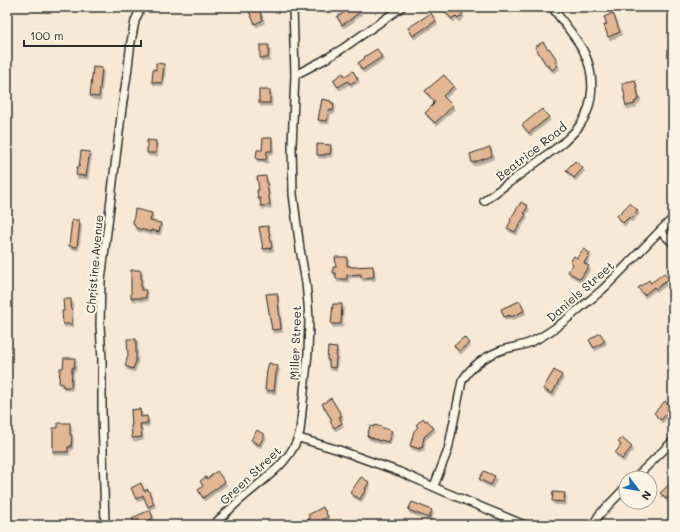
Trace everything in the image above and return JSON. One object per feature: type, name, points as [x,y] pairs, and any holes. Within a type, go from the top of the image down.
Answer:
[{"type":"street","name":"Christine Avenue","points":[[105,525],[100,325],[102,281],[131,42],[135,21],[141,7]]},
{"type":"street","name":"Miller Street","points":[[293,7],[295,75],[292,146],[293,194],[307,290],[309,320],[308,353],[299,438]]},
{"type":"street","points":[[295,75],[342,49],[402,7]]},
{"type":"street","name":"Beatrice Road","points":[[484,201],[563,143],[580,125],[589,109],[592,90],[589,65],[583,51],[552,7]]},
{"type":"street","name":"Daniels Street","points":[[434,486],[448,450],[462,381],[472,367],[483,359],[503,350],[530,343],[559,326],[601,290],[673,218]]},
{"type":"street","points":[[660,230],[673,244]]},
{"type":"street","points":[[299,438],[363,458],[400,472],[525,525]]},
{"type":"street","name":"Green Street","points":[[213,525],[271,474],[286,458],[299,438]]},
{"type":"street","points":[[643,470],[673,441]]},
{"type":"street","points":[[593,525],[599,515],[618,495]]},
{"type":"building","points":[[247,7],[258,7],[263,20],[255,24]]},
{"type":"building","points":[[352,7],[357,7],[360,12],[342,25],[337,17]]},
{"type":"building","points":[[449,7],[464,7],[460,11],[463,14],[458,19],[455,16],[452,19],[444,11]]},
{"type":"building","points":[[431,13],[436,21],[413,36],[408,28]]},
{"type":"building","points":[[613,13],[620,32],[608,37],[604,25],[607,24],[604,17]]},
{"type":"building","points":[[543,42],[557,60],[555,61],[558,66],[552,70],[548,65],[547,66],[535,47]]},
{"type":"building","points":[[260,45],[269,45],[268,58],[260,58]]},
{"type":"building","points":[[377,49],[382,57],[362,70],[358,63],[365,58],[364,57]]},
{"type":"building","points":[[156,63],[164,64],[162,83],[152,82],[153,69],[156,70]]},
{"type":"building","points":[[93,67],[102,68],[99,97],[90,96]]},
{"type":"building","points":[[353,71],[358,79],[350,84],[348,81],[338,87],[333,80],[343,73],[345,76]]},
{"type":"building","points":[[444,75],[454,86],[443,96],[453,106],[435,123],[425,113],[435,102],[425,91]]},
{"type":"building","points":[[635,80],[639,99],[634,102],[635,104],[626,106],[622,83]]},
{"type":"building","points":[[259,90],[270,90],[270,103],[259,103]]},
{"type":"building","points":[[322,99],[334,103],[333,111],[329,110],[327,121],[318,120]]},
{"type":"building","points":[[542,109],[549,117],[529,133],[522,125]]},
{"type":"building","points":[[263,138],[272,138],[272,151],[267,151],[266,160],[256,159],[257,150],[262,150]]},
{"type":"building","points":[[147,140],[156,141],[156,153],[147,153]]},
{"type":"building","points":[[317,144],[331,145],[330,154],[317,155]]},
{"type":"building","points":[[490,147],[492,156],[472,163],[470,154]]},
{"type":"building","points":[[81,151],[90,152],[86,176],[76,175],[77,167],[79,167]]},
{"type":"building","points":[[575,161],[583,168],[574,178],[566,170]]},
{"type":"building","points":[[266,176],[270,205],[261,206],[260,198],[258,199],[257,190],[259,190],[257,177]]},
{"type":"building","points":[[521,202],[528,206],[524,213],[526,214],[515,232],[507,228]]},
{"type":"building","points":[[630,203],[638,211],[630,219],[629,217],[623,223],[617,216]]},
{"type":"building","points":[[135,209],[152,213],[150,221],[161,223],[159,232],[151,230],[151,232],[136,228],[133,223]]},
{"type":"building","points":[[72,220],[79,220],[80,223],[77,247],[69,246]]},
{"type":"building","points":[[268,226],[272,248],[263,249],[259,227]]},
{"type":"building","points":[[583,249],[590,253],[584,263],[589,266],[580,279],[568,272],[573,264],[570,262],[574,256],[577,258]]},
{"type":"building","points":[[335,257],[347,257],[347,266],[351,267],[373,266],[374,277],[361,278],[361,274],[347,275],[347,279],[336,279],[336,273],[333,273],[333,267],[336,267]]},
{"type":"building","points":[[131,270],[141,270],[141,290],[146,290],[146,298],[131,298]]},
{"type":"building","points":[[664,273],[669,279],[656,289],[654,287],[644,295],[638,288],[649,280],[651,283]]},
{"type":"building","points":[[277,293],[281,329],[272,330],[266,294]]},
{"type":"building","points":[[63,299],[71,299],[72,324],[63,324]]},
{"type":"building","points":[[520,301],[524,311],[511,317],[510,315],[504,317],[501,309]]},
{"type":"building","points":[[333,304],[342,304],[341,324],[331,324]]},
{"type":"building","points":[[600,333],[605,341],[594,348],[589,340]]},
{"type":"building","points":[[464,337],[469,343],[459,351],[454,346]]},
{"type":"building","points":[[127,339],[136,339],[136,361],[133,369],[125,366],[128,355]]},
{"type":"building","points":[[328,347],[337,348],[335,368],[329,367],[329,360],[327,360]]},
{"type":"building","points":[[64,358],[75,358],[74,368],[72,368],[71,387],[63,387],[63,384],[59,383],[60,368],[63,368]]},
{"type":"building","points":[[269,363],[278,366],[274,391],[265,390]]},
{"type":"building","points":[[554,370],[562,375],[552,394],[543,389]]},
{"type":"building","points":[[331,398],[342,416],[339,417],[342,423],[334,428],[330,421],[332,420],[322,404]]},
{"type":"building","points":[[665,401],[672,408],[661,420],[654,413]]},
{"type":"building","points":[[140,409],[141,417],[147,416],[148,423],[140,424],[142,437],[132,438],[131,410]]},
{"type":"building","points":[[423,418],[425,421],[427,420],[434,428],[424,437],[422,448],[420,447],[420,449],[410,446],[414,431],[418,427],[416,425]]},
{"type":"building","points":[[58,423],[70,423],[70,435],[72,435],[71,447],[68,447],[68,452],[53,452],[53,428],[58,428]]},
{"type":"building","points":[[375,425],[392,431],[388,442],[380,441],[367,436],[370,426],[374,427]]},
{"type":"building","points":[[257,430],[265,435],[259,445],[251,440]]},
{"type":"building","points":[[622,438],[632,447],[622,459],[615,453],[621,445],[618,442]]},
{"type":"building","points":[[217,471],[225,482],[203,498],[198,490],[203,486],[200,481],[206,477],[207,479]]},
{"type":"building","points":[[484,471],[495,476],[491,485],[479,479]]},
{"type":"building","points":[[361,477],[369,482],[360,499],[350,493]]},
{"type":"building","points":[[673,481],[673,499],[669,495],[666,499],[660,493]]},
{"type":"building","points":[[141,483],[144,491],[148,489],[154,504],[148,507],[143,495],[136,499],[131,488]]},
{"type":"building","points":[[553,492],[565,493],[564,502],[552,501]]},
{"type":"building","points":[[412,502],[432,510],[429,518],[408,510]]},
{"type":"building","points":[[323,507],[328,517],[309,525],[307,520],[310,519],[308,515]]},
{"type":"building","points":[[150,510],[153,518],[142,524],[141,522],[135,525],[132,518]]}]
